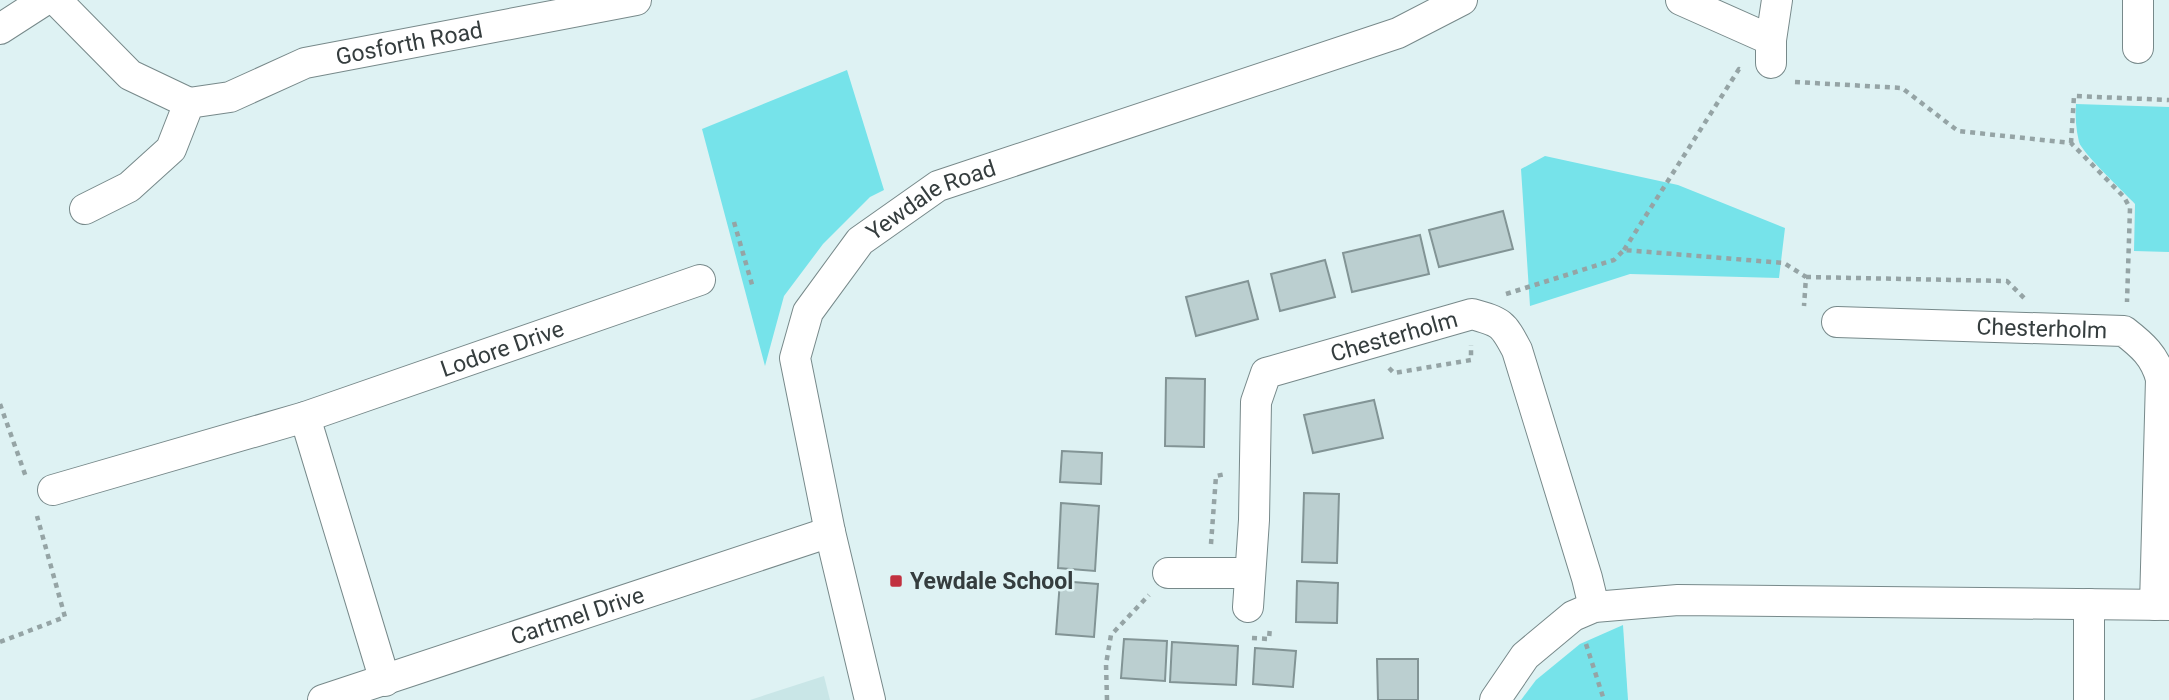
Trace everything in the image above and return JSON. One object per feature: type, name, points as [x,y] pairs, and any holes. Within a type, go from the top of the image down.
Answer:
[{"type":"street","points":[[0,29],[45,0]]},
{"type":"street","points":[[56,0],[130,75],[189,103],[172,149],[128,187],[85,209]]},
{"type":"street","name":"Gosforth Road","points":[[189,103],[230,97],[305,63],[636,0]]},
{"type":"street","name":"Yewdale Road","points":[[870,700],[830,532],[795,358],[808,312],[860,241],[938,186],[1398,33],[1462,0]]},
{"type":"street","points":[[1681,0],[1771,65]]},
{"type":"street","points":[[1771,65],[1777,0]]},
{"type":"street","points":[[2138,0],[2138,48]]},
{"type":"street","name":"Lodore Drive","points":[[39,493],[305,417],[701,280]]},
{"type":"street","name":"Chesterholm","points":[[1259,616],[1249,573],[1254,520],[1256,402],[1266,373],[1472,314],[1505,326],[1517,351],[1594,607]]},
{"type":"street","name":"Chesterholm","points":[[1495,700],[1525,656],[1573,616],[1594,607],[1678,600],[2162,605],[2161,379],[2157,364],[2149,351],[2124,331],[1837,323]]},
{"type":"street","points":[[305,417],[385,681]]},
{"type":"street","name":"Cartmel Drive","points":[[323,700],[830,532]]},
{"type":"street","points":[[1160,582],[1249,573]]},
{"type":"street","points":[[2088,604],[2089,700]]},
{"type":"path","points":[[1499,296],[1614,260],[1624,250],[1739,69],[1771,65],[1902,88],[1958,131],[2071,143],[2124,197],[2130,208],[2126,307]]},
{"type":"path","points":[[2071,143],[2074,96],[2169,100]]},
{"type":"path","points":[[734,222],[753,288]]},
{"type":"path","points":[[1624,250],[1784,263],[1806,277],[2007,281],[2026,300]]},
{"type":"path","points":[[1804,306],[1806,277]]},
{"type":"path","points":[[1388,365],[1394,373],[1471,360],[1471,341]]},
{"type":"path","points":[[0,404],[39,493],[65,617],[0,642]]},
{"type":"path","points":[[1210,556],[1216,476],[1227,474]]},
{"type":"path","points":[[1107,700],[1106,664],[1111,635],[1160,582]]},
{"type":"path","points":[[1247,638],[1269,639],[1259,616]]},
{"type":"path","points":[[1583,637],[1604,700]]},
{"type":"shaded area","points":[[847,70],[884,190],[870,197],[823,244],[784,296],[765,366],[702,129]]},
{"type":"shaded area","points":[[2076,104],[2169,107],[2169,252],[2134,251],[2135,204],[2095,164],[2079,142]]},
{"type":"shaded area","points":[[1545,156],[1678,185],[1785,228],[1779,278],[1630,274],[1530,306],[1521,169]]},
{"type":"shaded area","points":[[1623,625],[1628,700],[1521,700],[1536,680],[1580,644]]},
{"type":"shaded area","points":[[824,676],[830,700],[750,700]]},
{"type":"building","points":[[1503,211],[1513,249],[1439,267],[1429,230]]},
{"type":"building","points":[[1420,235],[1429,274],[1352,292],[1343,253]]},
{"type":"building","points":[[1325,260],[1335,297],[1280,311],[1271,274]]},
{"type":"building","points":[[1248,281],[1258,319],[1196,336],[1186,297]]},
{"type":"building","points":[[1166,378],[1205,379],[1204,447],[1165,446]]},
{"type":"building","points":[[1374,400],[1383,438],[1313,453],[1304,415]]},
{"type":"building","points":[[1062,451],[1102,453],[1101,484],[1060,482]]},
{"type":"building","points":[[1304,493],[1339,494],[1337,563],[1302,562]]},
{"type":"building","points":[[1061,503],[1099,506],[1095,571],[1058,568]]},
{"type":"building","points":[[1060,581],[1098,584],[1094,637],[1056,634]]},
{"type":"building","points":[[1297,581],[1338,583],[1337,623],[1296,622]]},
{"type":"building","points":[[1124,639],[1167,641],[1165,681],[1121,678]]},
{"type":"building","points":[[1172,642],[1238,646],[1236,685],[1170,682]]},
{"type":"building","points":[[1255,648],[1296,651],[1293,687],[1253,684]]},
{"type":"building","points":[[1377,659],[1418,659],[1418,700],[1378,700]]},
{"type":"place","name":"Yewdale School","points":[[896,581]]}]
